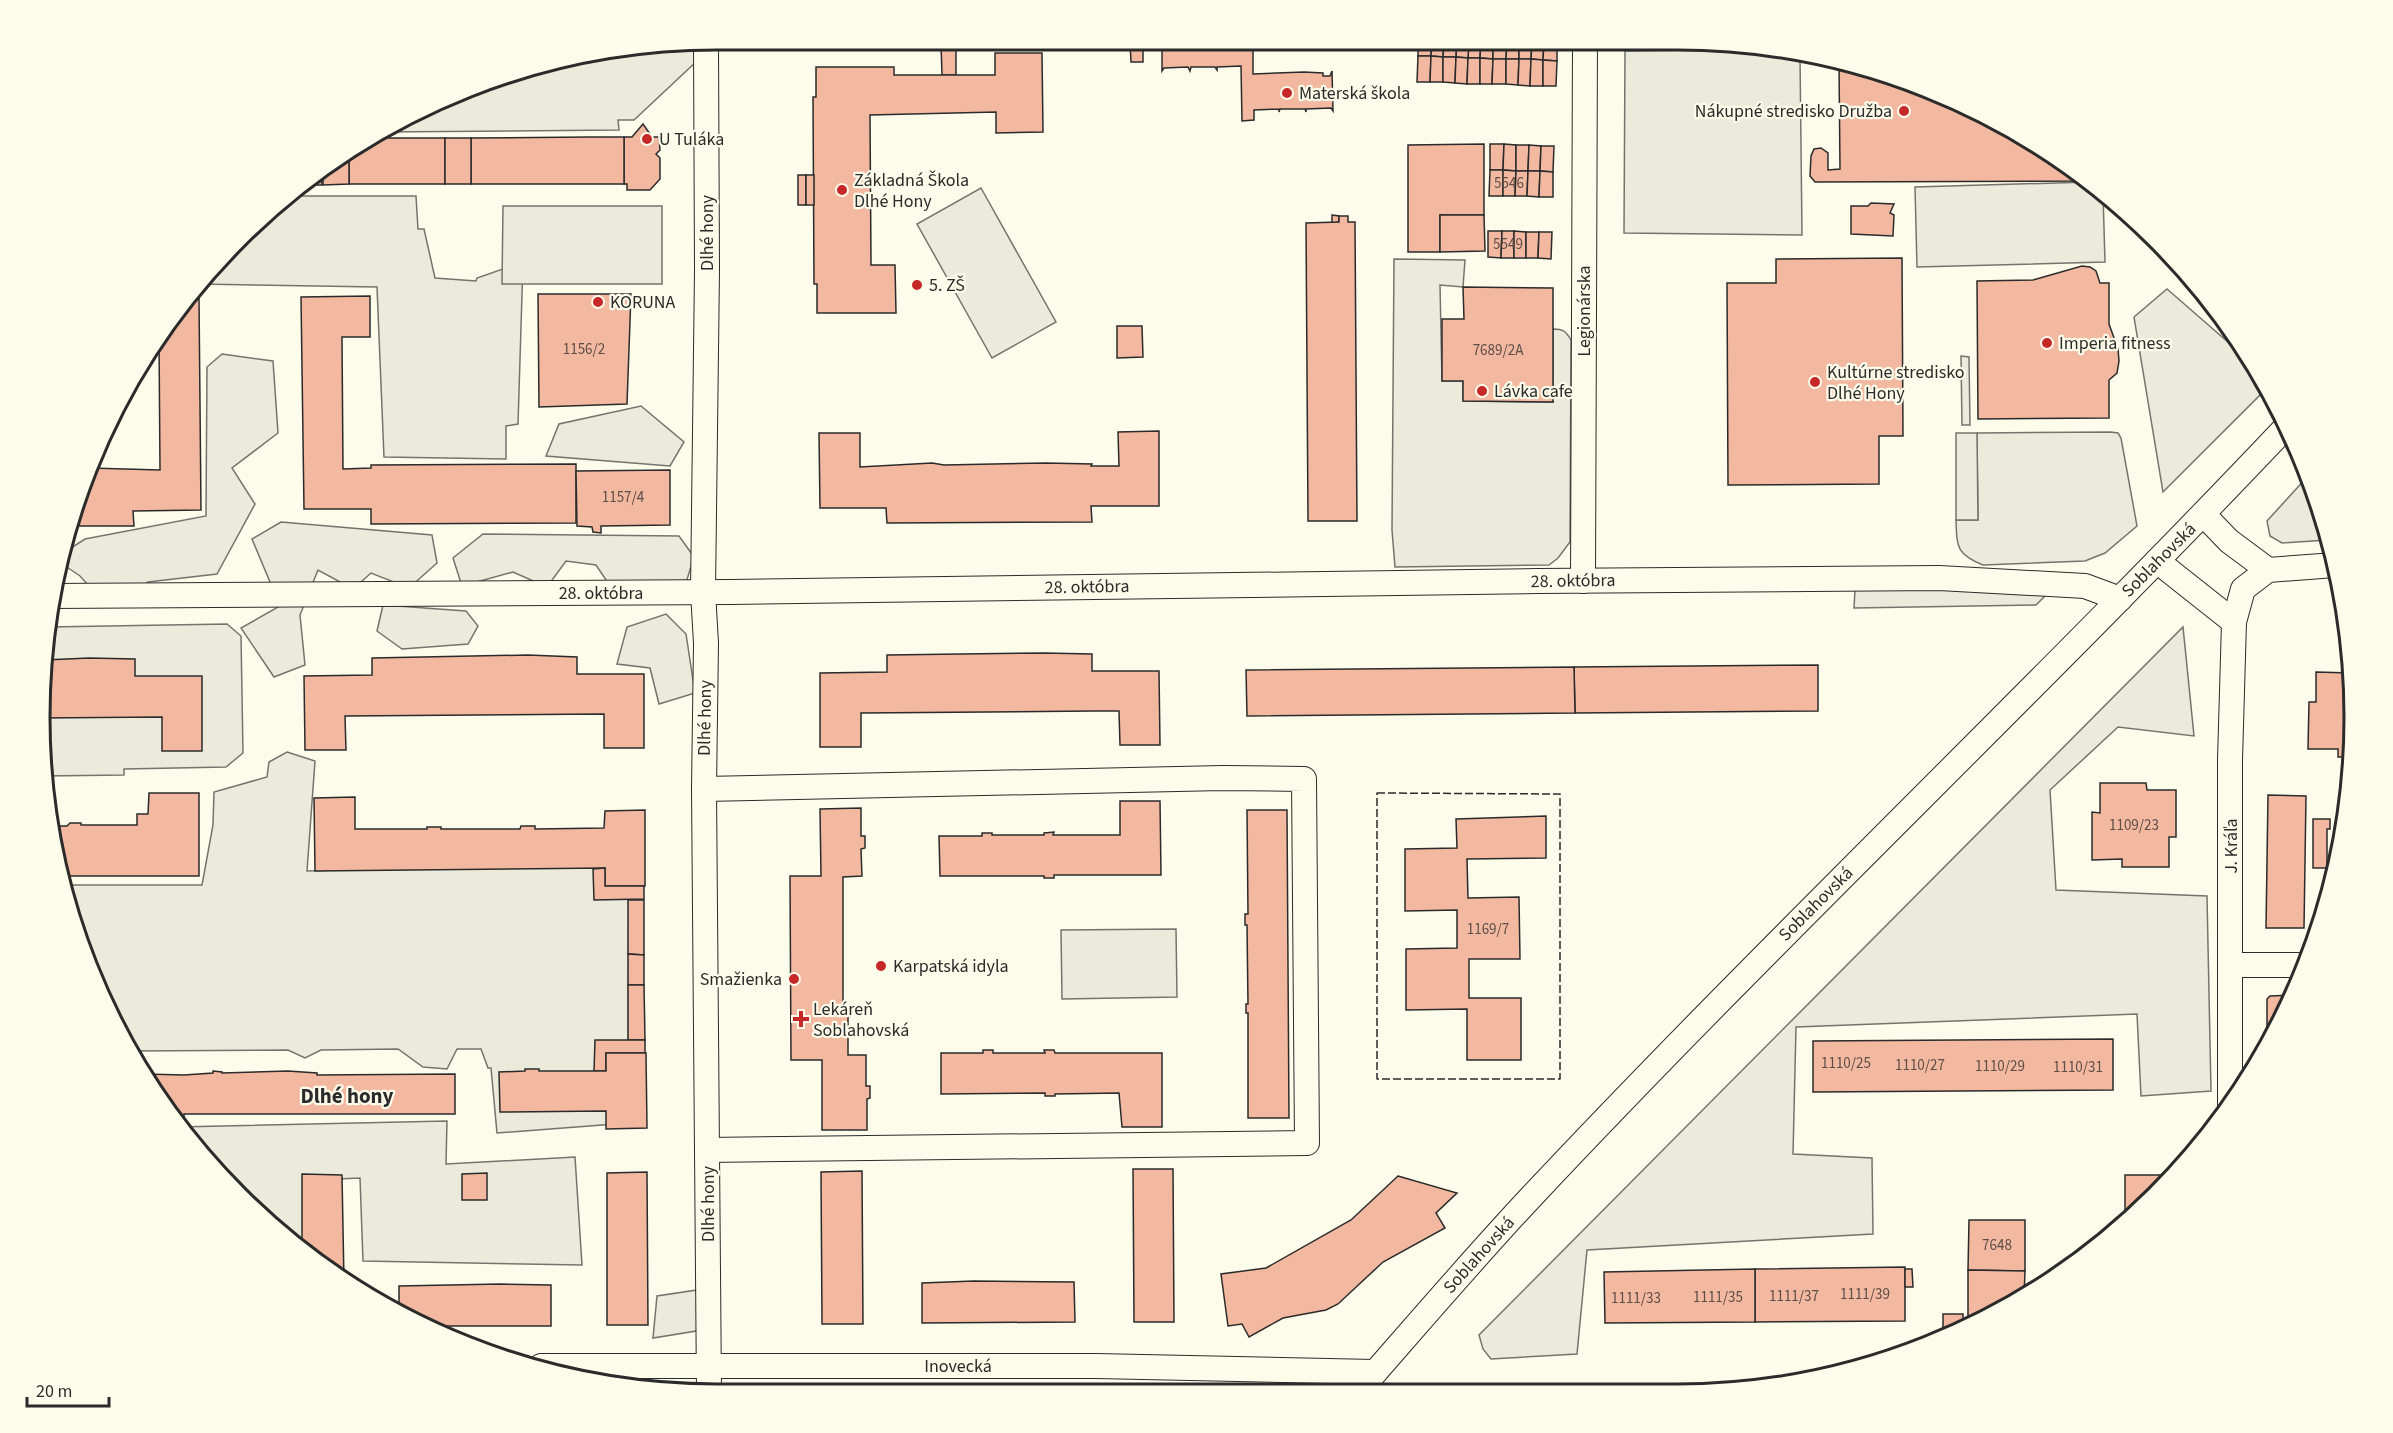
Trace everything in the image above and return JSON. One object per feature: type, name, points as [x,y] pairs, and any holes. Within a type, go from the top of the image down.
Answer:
[{"type":"street","name":"Dlhé hony","points":[[706,50],[707,270],[703,592],[706,644],[704,789],[709,1384]]},
{"type":"street","name":"Legionárska","points":[[1583,581],[1585,50]]},
{"type":"street","name":"Soblahovská","points":[[1364,1384],[1530,1198],[1682,1039],[2120,599],[2280,433]]},
{"type":"street","points":[[2203,514],[2229,541],[2268,570],[2326,566]]},
{"type":"street","points":[[2157,561],[2234,622]]},
{"type":"street","name":"J. Kráľa","points":[[2230,1088],[2230,760],[2234,622],[2243,589],[2268,570]]},
{"type":"street","name":"28. októbra","points":[[60,596],[703,592],[1939,578],[2085,586],[2120,599]]},
{"type":"street","points":[[704,789],[1223,778],[1304,779],[1307,1131],[1307,1143],[707,1150]]},
{"type":"street","points":[[2231,965],[2295,966]]},
{"type":"street","name":"Inovecká","points":[[564,1366],[1084,1366],[1375,1372]]},
{"type":"shaded area","points":[[708,50],[634,120],[618,120],[619,130],[396,132],[461,100],[544,72],[629,55]]},
{"type":"shaded area","points":[[1625,51],[1720,51],[1800,61],[1802,235],[1624,233]]},
{"type":"shaded area","points":[[2076,182],[2103,204],[2105,262],[1917,267],[1915,187]]},
{"type":"shaded area","points":[[981,188],[1056,322],[992,358],[917,224]]},
{"type":"shaded area","points":[[299,196],[416,196],[418,229],[424,229],[435,278],[476,281],[477,278],[523,262],[518,424],[506,426],[506,459],[384,457],[377,287],[209,284],[245,245]]},
{"type":"shaded area","points":[[503,206],[662,206],[662,284],[502,284]]},
{"type":"shaded area","points":[[1394,259],[1465,260],[1463,287],[1440,285],[1442,381],[1463,381],[1463,401],[1553,402],[1553,329],[1564,331],[1571,340],[1570,542],[1558,558],[1549,565],[1395,567],[1392,530]]},
{"type":"shaded area","points":[[2167,289],[2229,343],[2260,395],[2163,492],[2134,317]]},
{"type":"shaded area","points":[[222,354],[273,361],[278,433],[232,468],[255,504],[217,574],[148,582],[108,607],[80,576],[67,567],[71,548],[85,539],[206,516],[207,367]]},
{"type":"shaded area","points":[[1961,356],[1969,357],[1970,425],[1962,425]]},
{"type":"shaded area","points":[[641,406],[684,442],[670,466],[546,456],[559,424]]},
{"type":"shaded area","points":[[1956,433],[1977,433],[1978,520],[1956,520]]},
{"type":"shaded area","points":[[1977,433],[2118,433],[2121,438],[2137,526],[2105,553],[2085,561],[1983,565],[1963,553],[1958,543],[1956,520],[1978,520]]},
{"type":"shaded area","points":[[2301,483],[2320,540],[2282,543],[2270,536],[2267,521]]},
{"type":"shaded area","points":[[281,522],[432,535],[437,563],[409,588],[371,573],[353,589],[318,570],[300,615],[305,665],[274,677],[241,628],[280,606],[252,539]]},
{"type":"shaded area","points":[[483,534],[679,536],[694,557],[685,586],[610,586],[596,565],[566,561],[547,587],[513,572],[462,586],[453,558]]},
{"type":"shaded area","points":[[2052,589],[2036,605],[1854,608],[1855,590]]},
{"type":"shaded area","points":[[383,605],[466,611],[478,626],[468,644],[402,649],[377,631]]},
{"type":"shaded area","points":[[666,614],[686,634],[695,693],[659,704],[650,668],[617,664],[627,627]]},
{"type":"shaded area","points":[[227,624],[241,636],[243,753],[226,767],[124,769],[124,775],[52,776],[50,716],[55,627]]},
{"type":"shaded area","points":[[2183,627],[2194,736],[2118,727],[2050,790],[2056,890],[2207,896],[2211,1091],[2141,1096],[2137,1014],[1796,1027],[1793,1154],[1872,1158],[1873,1234],[1587,1250],[1577,1354],[1491,1359],[1483,1349],[1479,1335]]},
{"type":"shaded area","points":[[287,752],[315,761],[307,871],[629,860],[628,1123],[497,1133],[491,1068],[488,1068],[481,1049],[457,1049],[447,1069],[423,1067],[398,1049],[321,1050],[305,1058],[288,1050],[140,1051],[118,1012],[100,972],[71,885],[202,885],[213,825],[214,792],[267,777],[269,762]]},
{"type":"shaded area","points":[[1176,929],[1177,997],[1062,999],[1061,930]]},
{"type":"shaded area","points":[[447,1121],[446,1164],[575,1157],[582,1265],[363,1261],[360,1178],[338,1179],[340,1267],[310,1246],[277,1218],[245,1188],[190,1127]]},
{"type":"shaded area","points":[[704,1289],[702,1330],[653,1338],[657,1296]]},
{"type":"building","points":[[941,50],[956,50],[956,75],[942,75]]},
{"type":"building","points":[[1130,50],[1143,50],[1143,62],[1131,62]]},
{"type":"building","name":"Materská škola","points":[[1162,50],[1253,50],[1253,74],[1304,72],[1323,73],[1323,76],[1330,76],[1332,71],[1333,111],[1331,108],[1306,109],[1306,112],[1305,109],[1280,109],[1279,112],[1279,109],[1254,110],[1254,120],[1242,121],[1241,66],[1217,67],[1217,70],[1215,67],[1191,67],[1190,71],[1188,67],[1164,68],[1162,71]]},
{"type":"building","points":[[1418,50],[1431,50],[1431,56],[1418,56]]},
{"type":"building","points":[[1431,50],[1443,50],[1443,57],[1431,56]]},
{"type":"building","points":[[1443,50],[1456,50],[1456,57],[1443,57]]},
{"type":"building","points":[[1456,50],[1468,50],[1468,58],[1456,57]]},
{"type":"building","points":[[1468,50],[1480,50],[1480,58],[1468,58]]},
{"type":"building","points":[[1480,50],[1493,50],[1493,59],[1480,58]]},
{"type":"building","points":[[1493,50],[1506,50],[1506,59],[1493,59]]},
{"type":"building","points":[[1506,50],[1519,50],[1519,59],[1506,59]]},
{"type":"building","points":[[1519,50],[1532,50],[1531,59],[1519,59]]},
{"type":"building","points":[[1532,50],[1544,50],[1543,60],[1531,59]]},
{"type":"building","points":[[1544,50],[1557,50],[1557,61],[1543,60]]},
{"type":"building","name":"Základná Škola Dlhé Hony","points":[[995,53],[1042,53],[1043,132],[996,133],[996,112],[870,115],[871,265],[895,265],[896,313],[817,313],[817,284],[814,284],[813,97],[816,97],[816,67],[894,67],[894,75],[995,75]]},
{"type":"building","points":[[1418,56],[1431,56],[1430,82],[1417,82]]},
{"type":"building","points":[[1431,56],[1443,57],[1443,82],[1430,82]]},
{"type":"building","points":[[1443,57],[1456,57],[1455,83],[1443,82]]},
{"type":"building","points":[[1456,57],[1468,58],[1467,84],[1455,83]]},
{"type":"building","points":[[1468,58],[1480,58],[1480,84],[1467,84]]},
{"type":"building","points":[[1480,58],[1493,59],[1492,84],[1480,84]]},
{"type":"building","points":[[1493,59],[1506,59],[1506,84],[1492,84]]},
{"type":"building","points":[[1506,59],[1519,59],[1518,85],[1506,84]]},
{"type":"building","points":[[1519,59],[1531,59],[1530,86],[1518,85]]},
{"type":"building","points":[[1531,59],[1543,60],[1543,86],[1530,86]]},
{"type":"building","points":[[1543,60],[1557,61],[1556,86],[1543,86]]},
{"type":"building","name":"Nákupné stredisko Družba","points":[[1839,70],[1891,85],[1972,118],[2010,139],[2074,181],[1815,182],[1810,176],[1811,156],[1814,149],[1821,148],[1828,153],[1828,170],[1840,169]]},
{"type":"building","points":[[643,124],[652,137],[659,137],[660,150],[656,154],[660,158],[660,179],[650,190],[627,190],[627,184],[624,184],[624,137],[632,137]]},
{"type":"building","points":[[624,137],[624,184],[471,184],[471,138]]},
{"type":"building","points":[[385,138],[445,138],[445,184],[349,184],[349,160]]},
{"type":"building","points":[[445,138],[471,138],[471,184],[445,184]]},
{"type":"building","points":[[1484,144],[1484,215],[1440,215],[1440,252],[1408,252],[1408,145]]},
{"type":"building","points":[[1490,144],[1504,144],[1503,170],[1490,170]]},
{"type":"building","points":[[1504,144],[1516,145],[1516,171],[1503,170]]},
{"type":"building","points":[[1516,145],[1529,145],[1528,171],[1516,171]]},
{"type":"building","points":[[1529,145],[1541,146],[1540,171],[1528,171]]},
{"type":"building","points":[[1541,146],[1554,146],[1553,172],[1540,171]]},
{"type":"building","points":[[349,160],[349,184],[323,185],[323,178]]},
{"type":"building","points":[[1490,170],[1503,170],[1503,196],[1489,196]]},
{"type":"building","points":[[1503,170],[1516,171],[1515,196],[1503,196]]},
{"type":"building","points":[[1516,171],[1528,171],[1527,196],[1515,196]]},
{"type":"building","points":[[1528,171],[1540,171],[1539,197],[1527,196]]},
{"type":"building","points":[[1540,171],[1553,172],[1553,197],[1539,197]]},
{"type":"building","points":[[798,175],[806,175],[806,205],[798,205]]},
{"type":"building","points":[[806,175],[814,175],[814,205],[806,205]]},
{"type":"building","points":[[322,179],[322,185],[313,185]]},
{"type":"building","points":[[1871,203],[1894,204],[1890,213],[1894,215],[1893,236],[1851,234],[1851,206],[1868,206]]},
{"type":"building","points":[[1332,215],[1339,216],[1339,222],[1332,223]]},
{"type":"building","points":[[1440,215],[1484,215],[1485,251],[1440,252]]},
{"type":"building","points":[[1339,216],[1348,216],[1348,222],[1355,222],[1357,521],[1308,521],[1306,223],[1339,222]]},
{"type":"building","points":[[1488,231],[1502,231],[1501,258],[1488,257]]},
{"type":"building","points":[[1502,231],[1514,231],[1514,258],[1501,258]]},
{"type":"building","points":[[1514,231],[1526,232],[1526,258],[1514,258]]},
{"type":"building","points":[[1526,232],[1539,232],[1538,258],[1526,258]]},
{"type":"building","points":[[1539,232],[1552,232],[1551,259],[1538,258]]},
{"type":"building","name":"Kultúrne stredisko Dlhé Hony","points":[[1902,258],[1903,436],[1879,436],[1879,484],[1728,485],[1727,283],[1776,283],[1776,259]]},
{"type":"building","name":"Imperia fitness","points":[[2082,266],[2096,271],[2100,283],[2109,283],[2109,324],[2118,349],[2119,361],[2117,373],[2109,380],[2109,418],[1978,419],[1977,281],[2033,280]]},
{"type":"building","points":[[1463,287],[1553,288],[1553,402],[1463,401],[1463,381],[1442,381],[1442,319],[1464,319]]},
{"type":"building","points":[[538,294],[631,294],[627,404],[539,407]]},
{"type":"building","points":[[370,296],[370,337],[342,337],[343,469],[371,468],[371,465],[576,464],[576,523],[371,524],[371,509],[304,509],[301,297]]},
{"type":"building","points":[[199,298],[201,510],[133,511],[134,526],[78,526],[97,468],[160,470],[159,351],[187,310]]},
{"type":"building","points":[[1117,326],[1142,326],[1143,357],[1117,358]]},
{"type":"building","points":[[1159,431],[1159,506],[1091,506],[1092,522],[887,523],[886,508],[820,508],[819,433],[860,433],[860,467],[932,463],[944,465],[1046,463],[1119,466],[1118,432]]},
{"type":"building","points":[[670,470],[670,525],[601,526],[601,533],[593,532],[592,527],[577,526],[576,471]]},
{"type":"building","points":[[1092,654],[1092,671],[1159,671],[1160,745],[1120,745],[1119,711],[1092,711],[861,713],[861,747],[820,747],[820,673],[887,672],[887,655]]},
{"type":"building","points":[[528,655],[577,657],[577,674],[644,674],[644,748],[604,748],[604,714],[345,716],[346,750],[305,750],[304,676],[372,675],[372,658]]},
{"type":"building","points":[[135,659],[135,676],[202,676],[202,751],[162,751],[162,717],[50,718],[52,660]]},
{"type":"building","points":[[1818,665],[1818,711],[1575,713],[1574,667]]},
{"type":"building","points":[[1574,667],[1575,713],[1247,716],[1246,670]]},
{"type":"building","points":[[2316,672],[2342,673],[2344,716],[2342,757],[2338,757],[2338,749],[2308,749],[2309,702],[2316,702]]},
{"type":"building","points":[[2100,783],[2146,783],[2147,790],[2176,790],[2176,837],[2169,837],[2169,867],[2122,867],[2122,859],[2092,860],[2092,812],[2100,813]]},
{"type":"building","points":[[149,793],[199,793],[199,876],[69,876],[59,826],[67,826],[70,823],[137,825],[137,814],[148,814]]},
{"type":"building","points":[[2268,795],[2306,796],[2304,928],[2266,928]]},
{"type":"building","points":[[355,797],[355,829],[441,827],[441,829],[520,829],[521,826],[535,826],[535,829],[604,828],[605,811],[645,810],[645,886],[605,886],[605,868],[315,871],[314,798]]},
{"type":"building","points":[[1120,801],[1160,801],[1161,875],[1054,875],[1054,878],[1044,878],[1044,876],[940,876],[939,836],[982,836],[982,833],[1044,835],[1044,833],[1054,832],[1053,835],[1120,835]]},
{"type":"building","points":[[861,808],[861,836],[865,836],[865,848],[861,849],[862,876],[843,877],[843,1012],[848,1012],[848,1055],[866,1055],[866,1086],[870,1086],[870,1098],[867,1099],[867,1130],[822,1130],[822,1060],[791,1060],[790,876],[821,876],[820,809]]},
{"type":"building","points":[[1247,810],[1287,810],[1289,1118],[1248,1118],[1247,925],[1245,925],[1245,914],[1248,914]]},
{"type":"building","points":[[1546,816],[1546,858],[1467,859],[1468,898],[1519,897],[1520,959],[1469,959],[1469,998],[1521,998],[1521,1060],[1467,1060],[1467,1009],[1406,1010],[1406,949],[1457,948],[1457,910],[1405,911],[1405,849],[1457,848],[1456,819]]},
{"type":"building","points":[[2313,819],[2330,819],[2330,829],[2327,829],[2326,868],[2313,868]]},
{"type":"building","points":[[605,868],[605,886],[644,886],[644,899],[594,900],[593,869]]},
{"type":"building","points":[[628,900],[644,900],[644,955],[628,954]]},
{"type":"building","points":[[628,954],[644,955],[644,985],[628,985]]},
{"type":"building","points":[[628,985],[644,985],[645,1040],[628,1040]]},
{"type":"building","points":[[2282,995],[2267,1026],[2267,999],[2270,996]]},
{"type":"building","points":[[2113,1039],[2113,1090],[1813,1092],[1813,1041]]},
{"type":"building","points":[[595,1040],[645,1040],[645,1053],[606,1053],[606,1071],[594,1071]]},
{"type":"building","points":[[983,1050],[993,1050],[993,1053],[1045,1053],[1044,1050],[1054,1050],[1055,1053],[1162,1053],[1162,1127],[1122,1127],[1119,1093],[1055,1094],[1055,1096],[1045,1096],[1045,1093],[941,1094],[941,1053],[983,1053]]},
{"type":"building","points":[[606,1053],[646,1053],[647,1128],[606,1129],[606,1111],[500,1112],[499,1072],[525,1071],[525,1069],[606,1071]]},
{"type":"building","points":[[213,1071],[222,1073],[288,1071],[317,1073],[317,1075],[455,1074],[455,1114],[184,1114],[182,1116],[154,1074],[213,1073]]},
{"type":"building","points":[[1133,1169],[1173,1169],[1174,1322],[1134,1322]]},
{"type":"building","points":[[862,1171],[863,1324],[822,1324],[821,1172]]},
{"type":"building","points":[[647,1172],[648,1325],[607,1325],[607,1173]]},
{"type":"building","points":[[487,1173],[487,1200],[462,1200],[462,1174]]},
{"type":"building","points":[[302,1174],[342,1175],[344,1269],[302,1239]]},
{"type":"building","points":[[2125,1175],[2160,1175],[2148,1188],[2125,1210]]},
{"type":"building","points":[[1398,1176],[1457,1193],[1436,1213],[1445,1228],[1383,1262],[1338,1304],[1326,1310],[1283,1318],[1249,1337],[1242,1324],[1228,1326],[1221,1274],[1266,1268],[1351,1220]]},
{"type":"building","points":[[1969,1220],[2025,1220],[2025,1271],[1968,1270]]},
{"type":"building","points":[[1905,1267],[1905,1321],[1755,1322],[1755,1269]]},
{"type":"building","points":[[1755,1269],[1755,1322],[1605,1323],[1604,1272]]},
{"type":"building","points":[[1905,1269],[1912,1269],[1913,1287],[1905,1287]]},
{"type":"building","points":[[1968,1270],[2025,1271],[2024,1285],[1968,1317]]},
{"type":"building","points":[[1074,1282],[1075,1322],[922,1323],[922,1283]]},
{"type":"building","points":[[551,1285],[551,1326],[445,1326],[399,1303],[399,1286]]},
{"type":"building","points":[[1943,1314],[1963,1314],[1963,1319],[1943,1328]]},
{"type":"fence","points":[[1377,793],[1560,794],[1560,1079],[1377,1079],[1377,793]]},
{"type":"place","name":"Materská škola","points":[[1287,93]]},
{"type":"place","name":"Nákupné stredisko Družba","points":[[1904,111]]},
{"type":"place","name":"U Tuláka","points":[[647,139]]},
{"type":"place","name":"Základná Škola Dlhé Hony","points":[[842,190]]},
{"type":"place","name":"5. ZŠ","points":[[917,285]]},
{"type":"place","name":"KORUNA","points":[[598,302]]},
{"type":"place","name":"Imperia fitness","points":[[2047,343]]},
{"type":"place","name":"Kultúrne stredisko Dlhé Hony","points":[[1815,382]]},
{"type":"place","name":"Lávka cafe","points":[[1482,391]]},
{"type":"place","name":"Karpatská idyla","points":[[881,966]]},
{"type":"place","name":"Smažienka","points":[[794,979]]},
{"type":"place","name":"Lekáreň Soblahovská","points":[[801,1019]]},
{"type":"district","name":"Dlhé hony","points":[[347,1096]]}]
